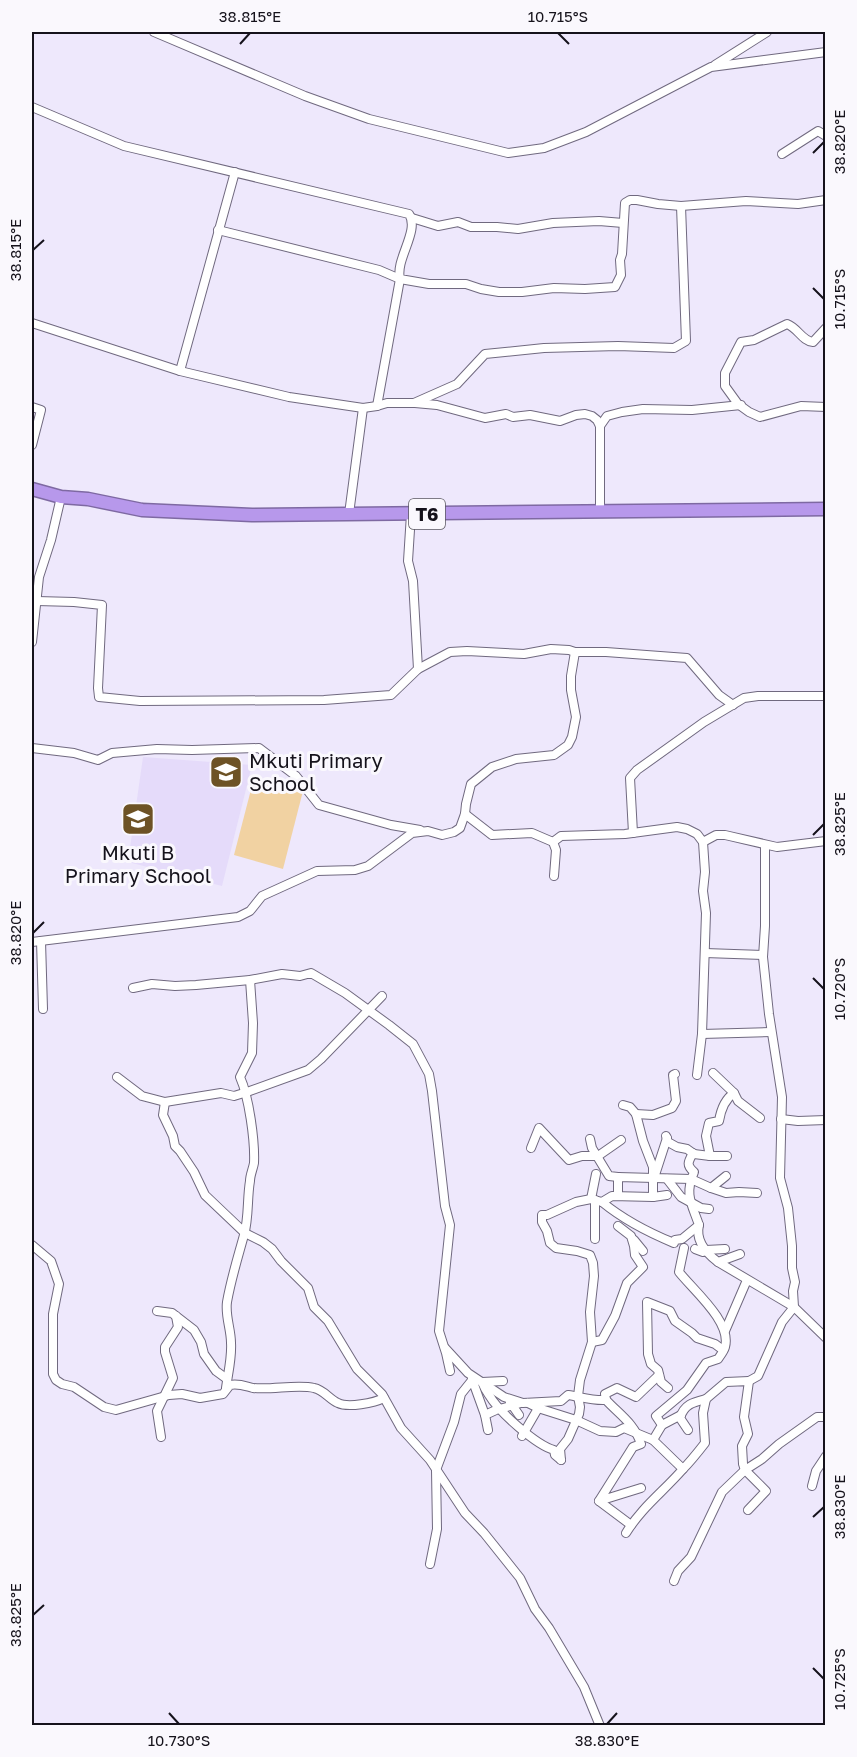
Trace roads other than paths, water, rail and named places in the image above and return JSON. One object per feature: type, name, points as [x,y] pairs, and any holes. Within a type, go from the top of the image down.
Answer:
[{"type":"highway","name":"T6","points":[[32,489],[61,497],[142,510],[252,515],[825,509]]},
{"type":"street","points":[[154,32],[305,96],[369,119],[508,153],[544,148],[586,132],[711,67],[767,32]]},
{"type":"street","points":[[711,67],[825,52]]},
{"type":"street","points":[[32,107],[124,146],[397,210],[409,214],[412,218],[438,225],[458,222],[471,227],[497,226],[518,229],[553,223],[600,221],[623,223]]},
{"type":"street","points":[[783,154],[818,131],[825,136]]},
{"type":"street","points":[[180,371],[235,172]]},
{"type":"street","points":[[218,230],[379,270],[400,279],[429,284],[466,284],[499,292],[554,288],[585,289],[615,287],[621,276],[620,260],[625,203],[630,200],[681,206],[746,201],[798,204],[825,200]]},
{"type":"street","points":[[414,403],[457,384],[485,354],[544,348],[618,346],[674,348],[686,341],[681,206]]},
{"type":"street","points":[[378,406],[400,279],[398,271],[411,233],[412,218]]},
{"type":"street","points":[[32,323],[180,371],[290,397],[363,408],[387,403],[437,405],[485,418],[506,414],[513,417],[530,415],[560,421],[576,415],[592,416],[600,426],[600,511]]},
{"type":"street","points":[[825,328],[813,342],[808,342],[787,324],[754,340],[741,342],[725,373],[725,386],[753,415],[760,417],[801,406],[825,407]]},
{"type":"street","points":[[600,426],[607,416],[622,412],[643,409],[692,410],[741,405]]},
{"type":"street","points":[[32,406],[41,410],[32,445]]},
{"type":"street","points":[[349,514],[363,408]]},
{"type":"street","points":[[32,642],[39,577],[61,497]]},
{"type":"street","points":[[411,514],[408,561],[413,581],[418,669]]},
{"type":"street","points":[[37,601],[102,605],[99,698],[140,701],[324,700],[391,695],[418,669],[450,652],[524,654],[569,650],[687,658],[719,695],[733,705]]},
{"type":"street","points":[[32,748],[74,753],[98,760],[112,753],[157,749],[259,748],[296,776],[319,805],[391,825],[442,835],[460,828],[471,784],[492,767],[516,759],[554,755],[568,745],[576,717],[571,690],[575,652]]},
{"type":"street","points":[[633,833],[630,778],[646,763],[704,722],[744,698],[825,696]]},
{"type":"street","points":[[465,814],[492,835],[532,834],[553,842],[556,850],[554,876]]},
{"type":"street","points":[[553,842],[561,837],[633,833],[677,827],[697,834],[703,842],[705,872],[703,891],[706,913],[702,1034],[698,1075]]},
{"type":"street","points":[[32,942],[238,916],[250,911],[262,897],[317,871],[355,870],[368,866],[412,833],[428,831]]},
{"type":"street","points":[[703,842],[716,835],[777,847],[825,841]]},
{"type":"street","points":[[688,1430],[680,1418],[682,1410],[692,1402],[706,1399],[726,1382],[749,1381],[758,1376],[782,1322],[794,1307],[795,1282],[788,1208],[780,1178],[781,1083],[771,1032],[763,955],[765,845]]},
{"type":"street","points":[[41,941],[44,1010]]},
{"type":"street","points":[[705,953],[763,955]]},
{"type":"street","points":[[133,988],[152,984],[175,986],[250,981],[282,974],[300,976],[310,973],[369,1009],[413,1044],[429,1074],[450,1225],[439,1332],[450,1371]]},
{"type":"street","points":[[32,1245],[51,1261],[59,1284],[53,1314],[53,1374],[56,1380],[74,1387],[104,1407],[116,1410],[164,1396],[182,1394],[200,1398],[223,1394],[226,1388],[232,1346],[227,1303],[233,1272],[245,1233],[249,1181],[254,1154],[247,1092],[240,1077],[252,1053],[250,981]]},
{"type":"street","points":[[117,1077],[142,1096],[165,1102],[221,1093],[234,1095],[247,1092],[308,1070],[382,996]]},
{"type":"street","points":[[702,1034],[771,1032]]},
{"type":"street","points":[[713,1072],[734,1093],[738,1101],[760,1118]]},
{"type":"street","points":[[636,1114],[653,1115],[672,1108],[676,1101],[673,1075],[675,1074]]},
{"type":"street","points":[[710,1156],[706,1136],[709,1123],[719,1121],[727,1097],[734,1093]]},
{"type":"street","points":[[165,1102],[163,1115],[176,1146],[194,1172],[205,1195],[245,1233],[272,1249],[280,1261],[308,1288],[314,1307],[328,1321],[357,1369],[382,1394],[401,1428],[424,1453],[465,1513],[520,1578],[535,1609],[584,1687],[600,1725]]},
{"type":"street","points":[[623,1105],[630,1107],[636,1114],[653,1167],[653,1197]]},
{"type":"street","points":[[781,1119],[825,1120]]},
{"type":"street","points":[[531,1148],[539,1128],[569,1160],[582,1156],[598,1156],[621,1140]]},
{"type":"street","points":[[654,1178],[666,1137],[668,1142],[693,1153],[727,1156]]},
{"type":"street","points":[[591,1139],[592,1148],[609,1176],[691,1179],[726,1193],[757,1193]]},
{"type":"street","points":[[693,1153],[688,1161],[688,1167],[694,1172],[689,1200],[699,1225],[699,1240],[708,1255],[794,1307],[825,1338]]},
{"type":"street","points":[[595,1239],[596,1174]]},
{"type":"street","points":[[711,1188],[726,1176]]},
{"type":"street","points":[[618,1178],[618,1196]]},
{"type":"street","points":[[667,1179],[681,1197],[700,1208],[709,1209]]},
{"type":"street","points":[[482,1382],[489,1397],[523,1434],[546,1448],[554,1450],[555,1455],[561,1460],[561,1449],[579,1414],[580,1380],[592,1342],[590,1312],[593,1263],[590,1255],[556,1248],[550,1243],[548,1231],[542,1222],[542,1215],[576,1202],[618,1196],[668,1195]]},
{"type":"street","points":[[596,1200],[641,1229],[674,1243],[675,1240],[682,1239],[699,1225]]},
{"type":"street","points":[[618,1226],[631,1236],[643,1251]]},
{"type":"street","points":[[592,1342],[602,1340],[615,1316],[627,1283],[643,1267],[635,1255],[631,1236]]},
{"type":"street","points":[[684,1248],[679,1272],[720,1320],[725,1331]]},
{"type":"street","points":[[695,1249],[703,1252],[725,1249]]},
{"type":"street","points":[[718,1262],[740,1254]]},
{"type":"street","points":[[662,1425],[656,1416],[687,1390],[706,1363],[718,1359],[725,1347],[725,1331],[747,1280]]},
{"type":"street","points":[[668,1388],[661,1382],[658,1370],[651,1364],[648,1354],[647,1302],[670,1311],[675,1321],[697,1338],[715,1344],[723,1350]]},
{"type":"street","points":[[157,1311],[172,1313],[194,1330],[201,1342],[204,1354],[216,1371],[227,1379]]},
{"type":"street","points":[[161,1437],[157,1411],[173,1378],[165,1347],[178,1327],[176,1316]]},
{"type":"street","points":[[444,1347],[470,1376],[485,1415],[488,1430]]},
{"type":"street","points":[[599,1501],[633,1447],[641,1444],[630,1422],[606,1400],[605,1394],[617,1389],[636,1397],[659,1375]]},
{"type":"street","points":[[470,1376],[508,1398],[540,1405],[600,1431],[616,1432],[624,1428],[653,1440],[683,1469]]},
{"type":"street","points":[[430,1564],[437,1529],[436,1470],[454,1422],[461,1394],[470,1376]]},
{"type":"street","points":[[482,1382],[503,1381]]},
{"type":"street","points":[[748,1510],[765,1491],[745,1470],[743,1464],[742,1446],[747,1434],[744,1417],[749,1381]]},
{"type":"street","points":[[226,1388],[230,1384],[237,1383],[256,1388],[313,1387],[338,1403],[345,1404],[371,1403],[384,1398]]},
{"type":"street","points":[[523,1434],[540,1405],[561,1401],[567,1395],[595,1401],[606,1400]]},
{"type":"street","points":[[508,1398],[519,1415]]},
{"type":"street","points":[[599,1501],[628,1529],[637,1515],[643,1512],[651,1500],[683,1469],[705,1443],[703,1413],[706,1399]]},
{"type":"street","points":[[485,1415],[526,1403]]},
{"type":"street","points":[[653,1440],[662,1425],[681,1415]]},
{"type":"street","points":[[674,1581],[678,1571],[691,1557],[722,1492],[745,1470],[779,1444],[817,1417],[825,1417]]},
{"type":"street","points":[[812,1486],[816,1471],[825,1456]]},
{"type":"street","points":[[599,1501],[641,1488]]},
{"type":"place","name":"Mkuti Primary School","points":[[226,772]]},
{"type":"place","name":"Mkuti B Primary School","points":[[138,819]]}]
